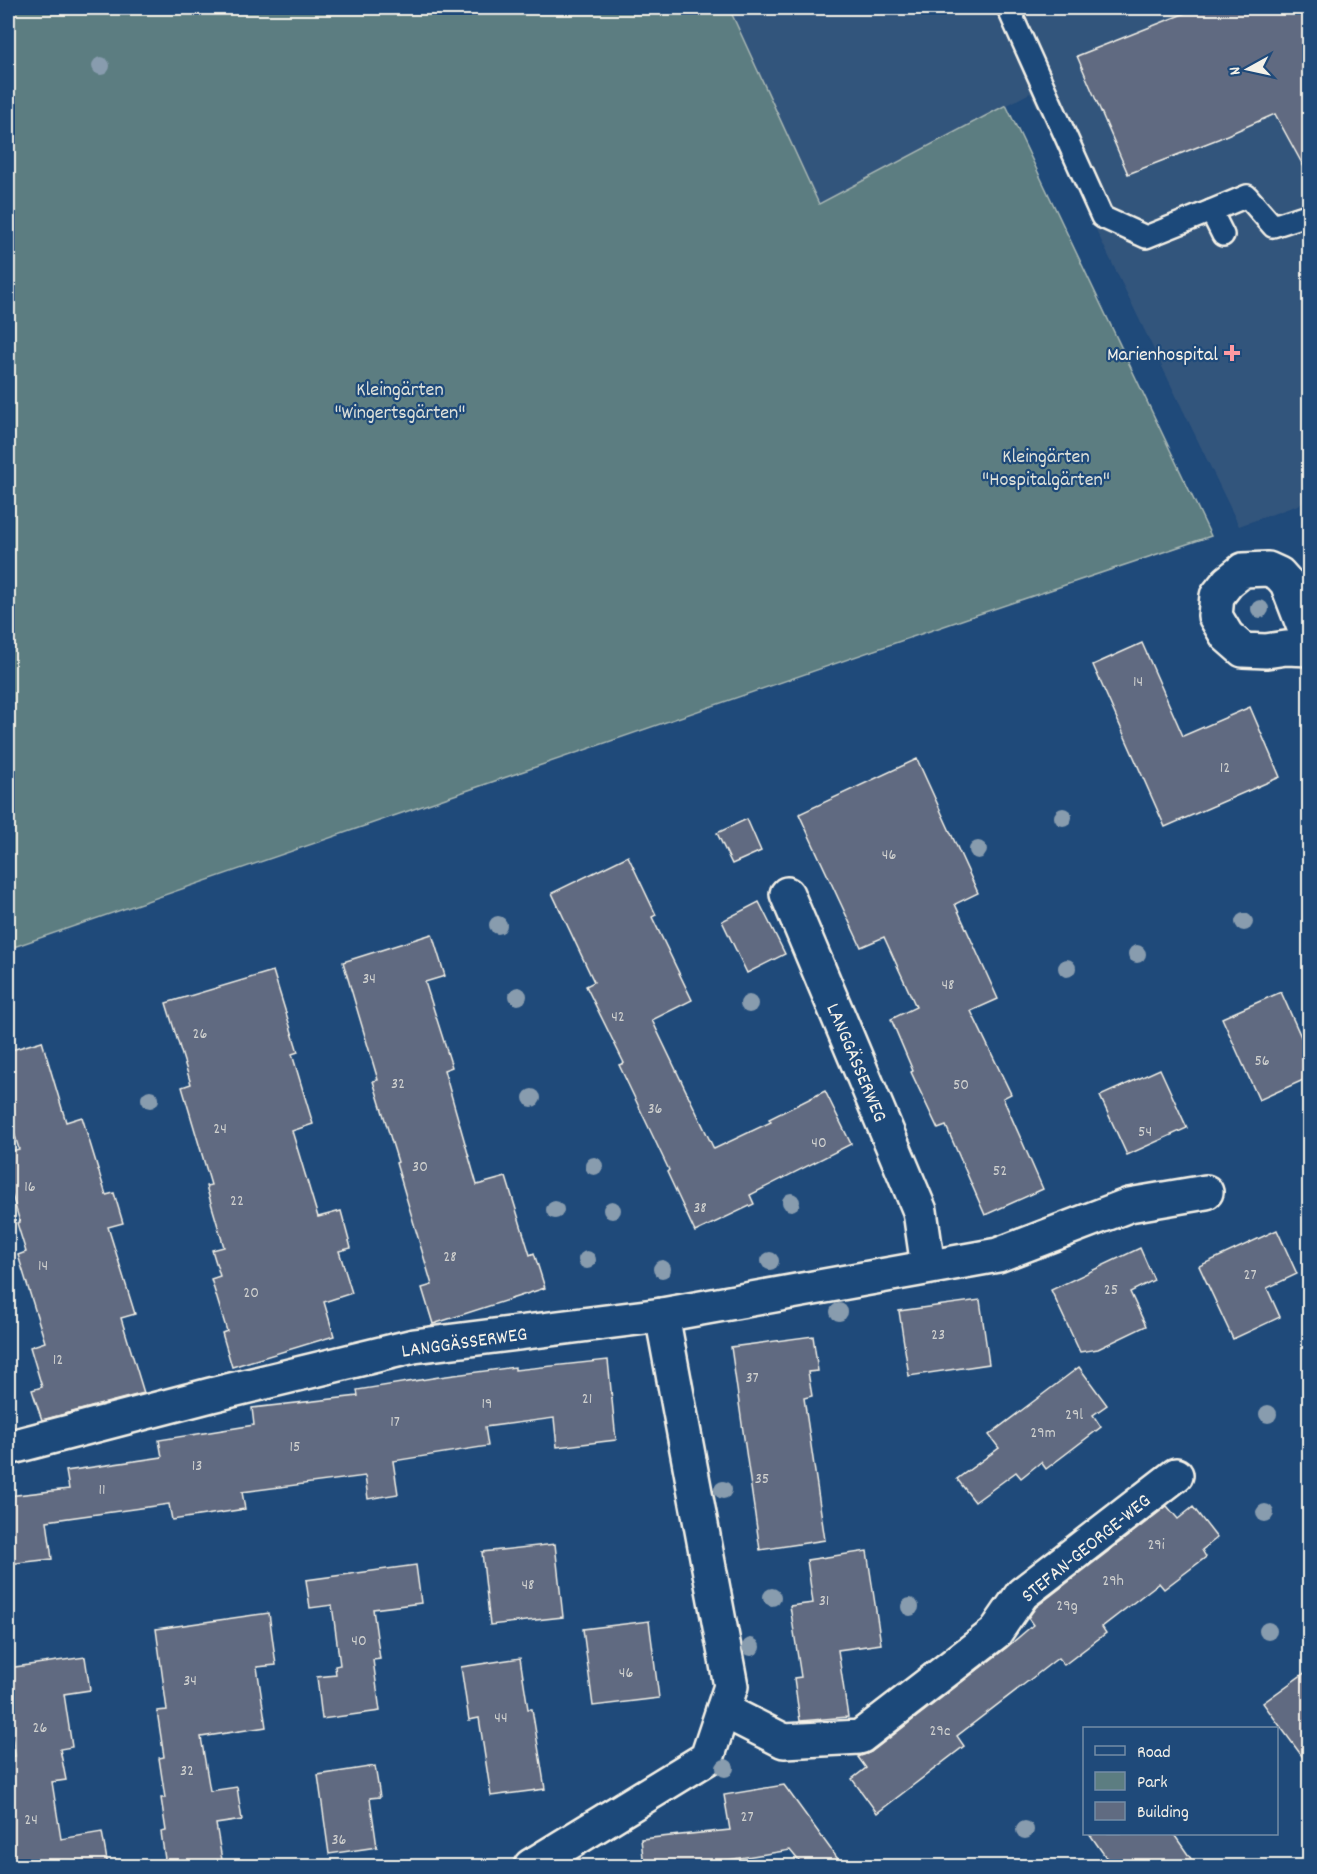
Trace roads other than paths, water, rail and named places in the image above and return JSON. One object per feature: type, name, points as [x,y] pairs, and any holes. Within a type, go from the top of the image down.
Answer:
[{"type":"street","points":[[1310,644],[1287,583],[1279,574],[1268,569],[1243,570],[1228,582],[1217,596],[1215,616],[1227,636],[1243,650],[1310,649]]},
{"type":"street","name":"LANGGÄSSERWEG","points":[[787,894],[920,1211],[928,1267]]},
{"type":"street","name":"LANGGÄSSERWEG","points":[[8,1448],[211,1395],[414,1346],[662,1315],[998,1255],[1129,1205],[1206,1192]]},
{"type":"street","points":[[531,1866],[707,1758],[731,1686],[662,1315]]},
{"type":"street","name":"STEFAN-GEORGE-WEG","points":[[723,1710],[784,1741],[860,1737],[994,1634],[1022,1594],[1176,1475]]},
{"type":"lane","points":[[1008,8],[1102,217],[1146,237],[1247,196],[1273,226],[1310,214]]},
{"type":"lane","points":[[1211,211],[1223,236]]},
{"type":"place","name":"Marienhospital","points":[[1232,353]]},
{"type":"park label","name":"Kleingärten \"Wingertsgärten\"","points":[[400,400]]},
{"type":"park label","name":"Kleingärten \"Hospitalgärten\"","points":[[1046,466]]}]
